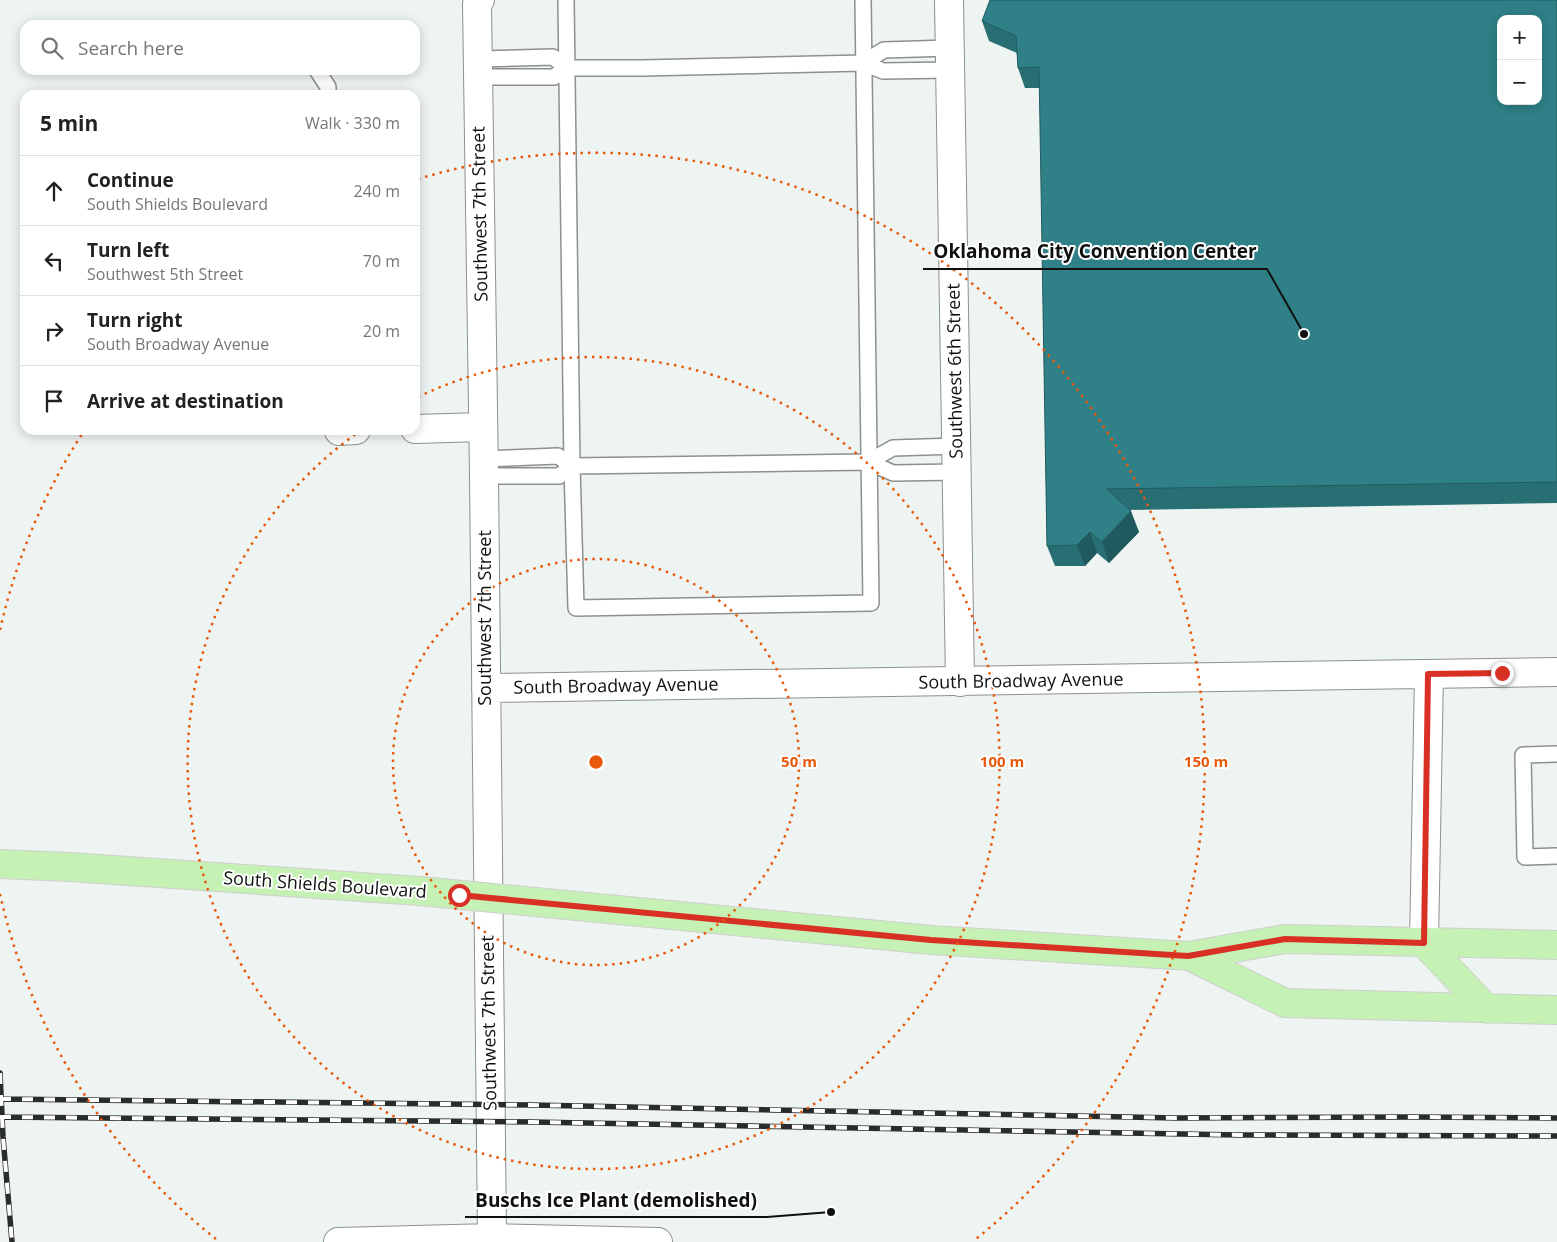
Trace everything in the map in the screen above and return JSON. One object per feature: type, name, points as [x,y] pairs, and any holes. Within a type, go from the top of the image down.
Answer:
[{"type":"main road","name":"South Shields Boulevard","points":[[0,864],[370,887],[931,940],[1188,956],[1285,939],[1557,945]]},
{"type":"main road","points":[[1424,943],[1487,1009]]},
{"type":"main road","name":"South Shields Boulevard","points":[[1188,956],[1284,1003],[1557,1010]]},
{"type":"street","name":"Southwest 6th Street","points":[[949,0],[960,682]]},
{"type":"street","name":"Southwest 7th Street","points":[[477,1],[492,1238]]},
{"type":"street","points":[[420,429],[482,428]]},
{"type":"street","name":"South Broadway Avenue","points":[[486,688],[1557,672]]},
{"type":"street","points":[[1424,943],[1428,674]]},
{"type":"street","points":[[338,1242],[492,1238],[658,1242]]},
{"type":"lane","points":[[566,0],[572,466],[576,608],[871,603],[863,0]]},
{"type":"lane","points":[[863,63],[884,50],[950,59]]},
{"type":"lane","points":[[478,68],[554,77],[567,68],[863,63],[883,71],[950,59]]},
{"type":"lane","points":[[320,75],[328,90]]},
{"type":"lane","points":[[868,462],[893,448],[957,459]]},
{"type":"lane","points":[[484,468],[558,456],[572,466],[868,462],[893,473],[957,459]]},
{"type":"lane","points":[[1557,754],[1523,755],[1525,857],[1557,856]]},
{"type":"building","points":[[990,0],[1557,0],[1557,482],[1107,489],[1131,511],[1102,542],[1090,532],[1077,545],[1047,546],[1039,67],[1018,68],[1016,36],[982,21]]},
{"type":"railway","points":[[0,1073],[3,1137],[12,1242]]},
{"type":"railway","points":[[0,1099],[531,1105],[1176,1118],[1557,1118]]},
{"type":"railway","points":[[0,1117],[532,1122],[1239,1135],[1557,1136]]},
{"type":"place","name":"Oklahoma City Convention Center","points":[[1304,334]]},
{"type":"place","name":"Buschs Ice Plant (demolished)","points":[[831,1212]]},
{"type":"route","points":[[459,895],[931,940],[1188,956],[1285,939],[1424,943],[1428,674],[1502,673]]}]
